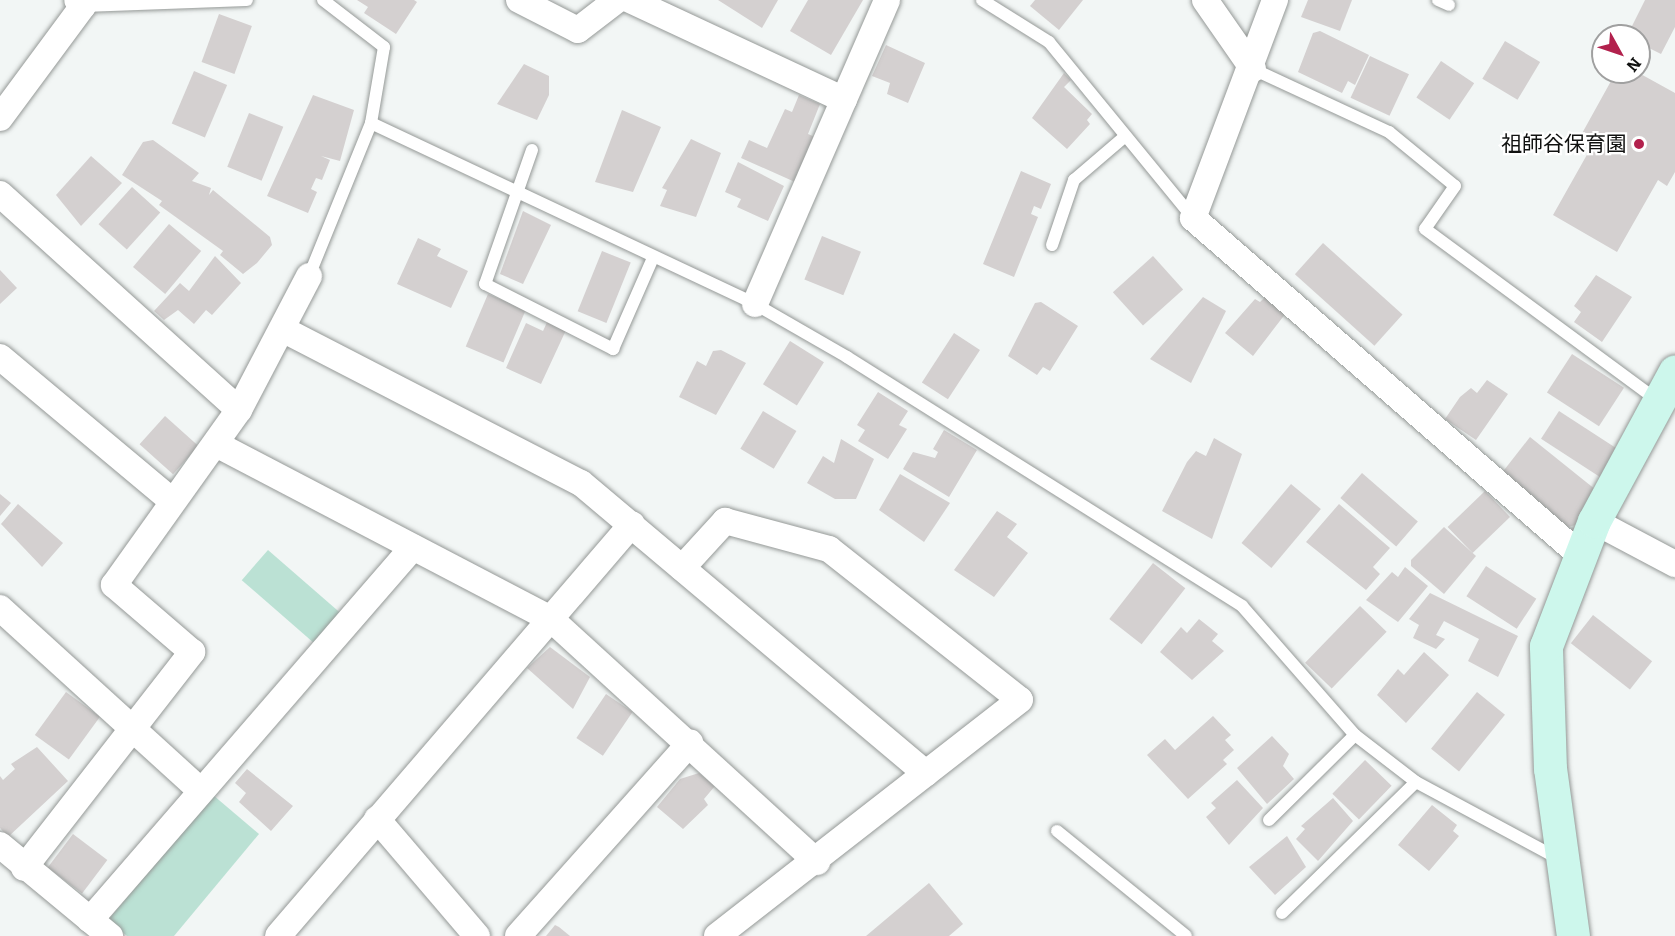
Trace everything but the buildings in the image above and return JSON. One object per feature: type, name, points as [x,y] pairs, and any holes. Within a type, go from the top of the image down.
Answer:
[{"type":"main road","points":[[1573,936],[1561,860],[1542,673],[1553,619],[1579,554],[1594,521],[1675,372]]},
{"type":"street","points":[[519,0],[578,30],[617,0]]},
{"type":"street","points":[[630,0],[844,100]]},
{"type":"street","points":[[755,304],[887,0]]},
{"type":"street","points":[[1205,0],[1253,69]]},
{"type":"street","points":[[1275,0],[1253,69],[1193,218],[1579,554]]},
{"type":"street","points":[[0,118],[80,3]]},
{"type":"street","points":[[0,194],[239,410]]},
{"type":"street","points":[[24,868],[131,727],[192,652],[114,585],[171,501],[216,444],[239,410],[284,330],[309,276]]},
{"type":"street","points":[[284,330],[581,483],[926,774]]},
{"type":"street","points":[[0,357],[171,501]]},
{"type":"street","points":[[216,444],[552,620],[690,743],[817,862]]},
{"type":"street","points":[[682,568],[725,521],[829,549],[1020,700],[817,862],[717,936]]},
{"type":"street","points":[[1594,521],[1675,564]]},
{"type":"street","points":[[278,936],[377,819],[552,620],[632,524]]},
{"type":"street","points":[[90,920],[199,789],[413,547]]},
{"type":"street","points":[[0,608],[199,789]]},
{"type":"street","points":[[518,936],[690,743]]},
{"type":"street","points":[[377,819],[477,936]]},
{"type":"street","points":[[0,845],[24,868],[110,936]]},
{"type":"lane","points":[[80,3],[247,0]]},
{"type":"lane","points":[[309,276],[371,123],[384,47],[323,0]]},
{"type":"lane","points":[[982,0],[1049,42],[1123,138],[1193,218]]},
{"type":"lane","points":[[1253,69],[1389,132],[1455,186],[1425,229],[1658,402]]},
{"type":"lane","points":[[371,123],[652,260],[755,304],[1242,606],[1355,735],[1416,782],[1561,860]]},
{"type":"lane","points":[[1052,245],[1074,180],[1123,138]]},
{"type":"lane","points":[[532,150],[485,284],[613,349],[652,260]]},
{"type":"lane","points":[[1269,820],[1355,735]]},
{"type":"lane","points":[[1282,913],[1416,782]]},
{"type":"lane","points":[[1057,831],[1186,936]]},
{"type":"green space","points":[[268,550],[346,618],[320,648],[242,580]]},
{"type":"green space","points":[[213,795],[259,834],[174,936],[127,936],[108,920]]},
{"type":"place","name":"祖師谷保育園","points":[[1639,144]]}]
